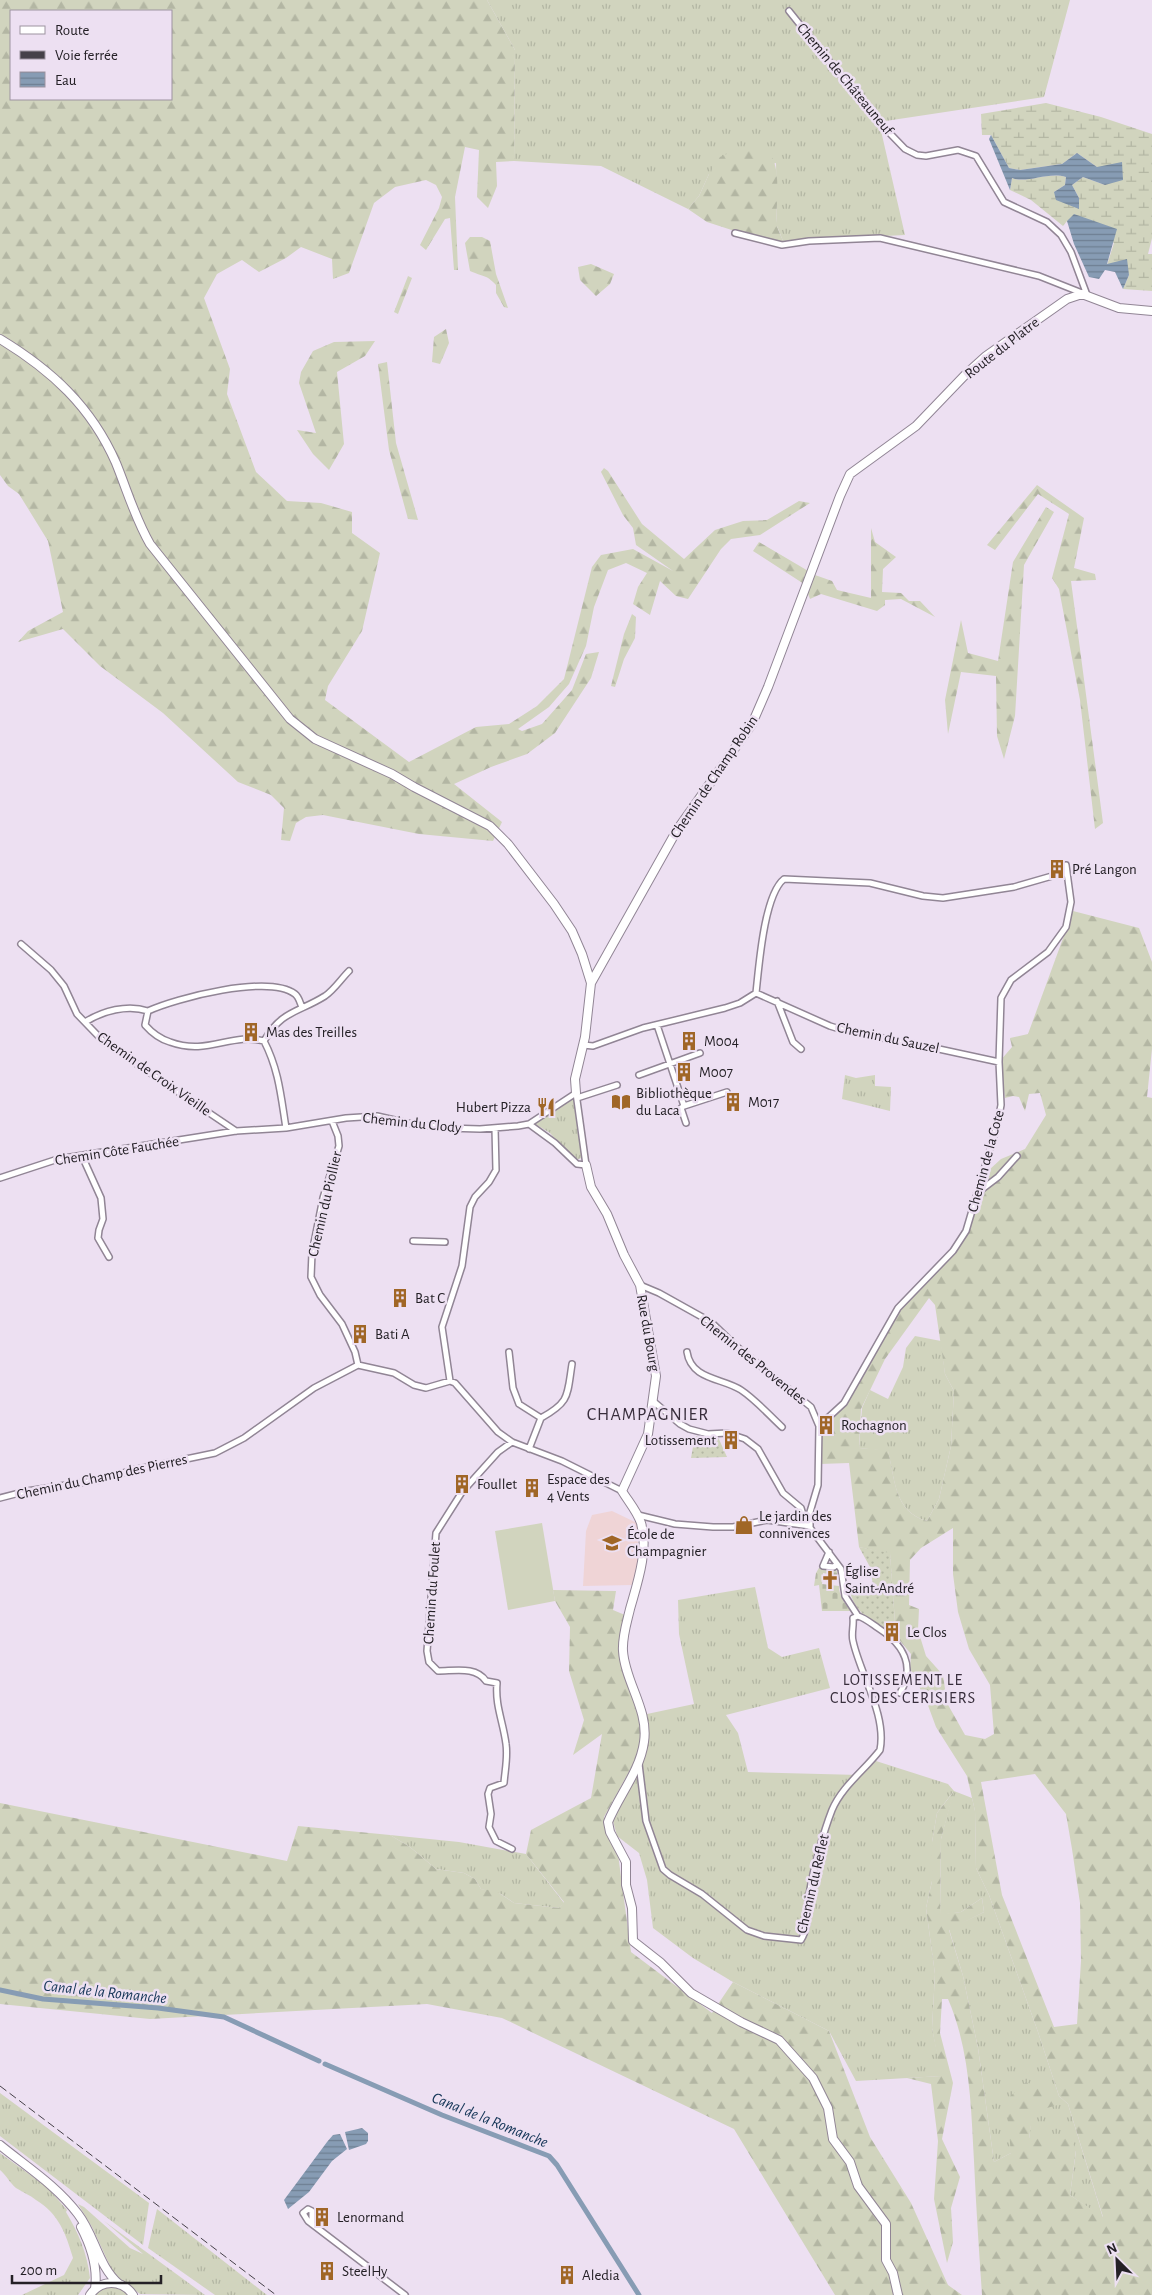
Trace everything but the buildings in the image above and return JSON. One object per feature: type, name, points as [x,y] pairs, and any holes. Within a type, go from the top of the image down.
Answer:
[{"type":"street","name":"Chemin de Châteauneuf","points":[[789,11],[874,117],[905,149],[917,155],[926,156],[958,150],[976,156],[1004,202],[1048,222],[1061,235],[1071,252],[1084,295]]},
{"type":"street","points":[[735,234],[782,245],[809,241],[880,238],[1039,276],[1119,308],[1152,311]]},
{"type":"street","name":"Route du Platre","points":[[872,458],[916,426],[986,356],[1067,299],[1084,295]]},
{"type":"street","points":[[0,339],[50,372],[85,411],[115,461],[134,513],[150,544],[278,706],[300,728],[315,739],[392,774],[414,788],[490,826],[499,833],[572,930],[591,983],[583,1044],[576,1079],[576,1095],[586,1165],[577,1164],[555,1143],[529,1124],[576,1095],[617,1086]]},
{"type":"street","name":"Chemin de Champ Robin","points":[[591,983],[677,830],[752,724],[768,688],[840,496],[850,474],[872,458]]},
{"type":"street","name":"Chemin de la Cote","points":[[819,1426],[844,1403],[903,1301],[948,1257],[961,1240],[971,1216],[976,1193],[999,1119],[1001,998],[1012,980],[1048,952],[1066,927],[1071,902],[1066,865]]},
{"type":"street","points":[[583,1044],[593,1046],[657,1024],[740,1003],[756,993],[764,932],[777,886],[784,879],[870,883],[923,896],[943,898],[1014,887],[1066,872]]},
{"type":"street","name":"Chemin de Croix Vieille","points":[[21,944],[51,970],[64,986],[77,1014],[104,1042],[236,1131]]},
{"type":"street","points":[[264,1041],[269,1032],[284,1016],[327,995],[350,971]]},
{"type":"street","points":[[84,1022],[110,1010],[140,1008],[148,1011],[214,992],[247,987],[271,986],[288,990],[297,995],[302,1007]]},
{"type":"street","name":"Chemin du Sauzel","points":[[756,993],[830,1026],[846,1031],[999,1062]]},
{"type":"street","points":[[777,1001],[793,1042],[801,1049]]},
{"type":"street","points":[[148,1011],[145,1025],[158,1037],[181,1046],[194,1048],[251,1038],[264,1041]]},
{"type":"street","points":[[657,1024],[684,1106]]},
{"type":"street","points":[[264,1041],[278,1074],[286,1128]]},
{"type":"street","points":[[639,1075],[700,1053]]},
{"type":"street","points":[[686,1123],[681,1108],[728,1092]]},
{"type":"street","name":"Chemin du Clody","points":[[236,1131],[286,1128],[346,1118],[377,1116],[412,1124],[480,1130],[529,1124]]},
{"type":"street","name":"Chemin du Piollier","points":[[332,1121],[338,1136],[339,1146],[323,1198],[312,1253],[311,1277],[320,1295],[342,1324],[358,1365]]},
{"type":"street","points":[[450,1381],[442,1328],[462,1266],[470,1207],[475,1197],[489,1182],[496,1170],[495,1128]]},
{"type":"street","name":"Chemin Côte Fauchée","points":[[0,1178],[58,1159],[236,1131]]},
{"type":"street","points":[[82,1156],[102,1198],[103,1219],[98,1238],[109,1257]]},
{"type":"street","points":[[976,1193],[998,1177],[1017,1156]]},
{"type":"street","name":"Rue du Bourg","points":[[586,1165],[589,1180],[640,1285],[656,1376],[648,1434],[622,1491]]},
{"type":"street","points":[[413,1242],[445,1242]]},
{"type":"street","name":"Chemin des Provendes","points":[[640,1285],[659,1293],[711,1322],[736,1346],[809,1405],[819,1426],[817,1489],[810,1512],[810,1527]]},
{"type":"street","points":[[509,1352],[513,1388],[518,1404],[540,1418]]},
{"type":"street","points":[[687,1352],[688,1362],[697,1370],[714,1380],[740,1389],[782,1427]]},
{"type":"street","points":[[529,1449],[540,1418],[552,1413],[565,1400],[572,1364]]},
{"type":"street","points":[[358,1365],[394,1373],[414,1385],[426,1388],[450,1381],[455,1383],[498,1432],[512,1442],[562,1461],[622,1491],[638,1515],[642,1525],[642,1560],[623,1648],[625,1667],[644,1722],[644,1740],[639,1762],[608,1822],[610,1832],[626,1862],[626,1886],[632,1908],[632,1941],[661,1963],[691,1993],[741,2022],[779,2040],[813,2078],[828,2108],[832,2139],[850,2162],[858,2186],[886,2224],[886,2260],[893,2273],[898,2295]]},
{"type":"street","name":"Chemin du Champ des Pierres","points":[[0,1498],[99,1480],[133,1470],[215,1453],[244,1438],[314,1388],[358,1365]]},
{"type":"street","points":[[653,1401],[680,1424],[689,1429],[708,1434],[727,1433],[745,1439],[758,1449],[783,1493],[798,1504],[803,1512],[805,1521],[841,1569],[845,1596],[858,1616],[895,1640],[904,1653],[908,1662],[905,1684],[900,1693]]},
{"type":"street","name":"Chemin du Foulet","points":[[512,1442],[498,1452],[462,1492],[434,1538],[427,1650],[429,1662],[438,1671],[474,1672],[481,1674],[486,1681],[497,1683],[495,1698],[506,1745],[506,1763],[504,1783],[490,1788],[488,1794],[491,1814],[489,1826],[496,1841],[512,1849]]},
{"type":"street","points":[[803,1512],[810,1512]]},
{"type":"street","points":[[638,1515],[675,1524],[713,1527],[734,1527],[767,1520],[810,1527]]},
{"type":"street","points":[[829,1552],[823,1566],[834,1567],[837,1564]]},
{"type":"street","name":"Chemin du Reflet","points":[[639,1762],[646,1822],[664,1869],[670,1875],[702,1894],[748,1930],[764,1936],[801,1940],[806,1928],[808,1898],[813,1876],[833,1808],[847,1786],[874,1759],[880,1750],[882,1735],[874,1703],[852,1640],[853,1618],[858,1616]]},
{"type":"street","points":[[0,2147],[36,2173],[64,2197],[87,2227],[108,2274],[133,2294]]},
{"type":"street","points":[[64,2197],[82,2229],[93,2255],[96,2277],[93,2292]]},
{"type":"street","points":[[312,2224],[404,2295]]},
{"type":"street","points":[[93,2292],[105,2284],[119,2284]]},
{"type":"shaded area","name":"École de Champagnier","points":[[612,1511],[637,1523],[639,1564],[633,1585],[583,1586],[586,1531],[592,1515]]},
{"type":"green space","points":[[0,0],[487,0],[515,50],[514,161],[496,162],[497,186],[488,208],[477,197],[479,150],[465,147],[455,197],[458,270],[454,270],[450,218],[445,219],[426,250],[420,245],[439,208],[442,197],[436,185],[426,180],[395,187],[374,203],[349,273],[333,279],[332,259],[301,247],[286,258],[259,272],[242,260],[217,274],[204,298],[230,369],[227,394],[256,472],[287,501],[321,503],[352,512],[352,533],[380,553],[362,631],[328,686],[325,700],[409,762],[476,727],[509,724],[537,706],[564,679],[592,567],[601,555],[633,549],[673,571],[636,545],[633,528],[623,515],[601,472],[604,468],[608,471],[642,524],[684,559],[715,530],[743,521],[767,520],[799,501],[810,503],[760,535],[731,539],[721,549],[688,599],[676,596],[660,581],[650,615],[633,604],[638,587],[647,573],[626,563],[608,570],[594,607],[586,646],[569,684],[549,707],[518,729],[522,731],[542,724],[572,690],[586,654],[599,652],[591,678],[555,733],[527,754],[491,767],[454,784],[502,822],[493,841],[419,834],[323,815],[306,817],[296,823],[290,841],[281,840],[284,808],[271,795],[238,782],[163,713],[100,666],[63,629],[18,642],[28,631],[63,612],[48,541],[19,494],[8,486],[0,475]]},
{"type":"green space","points":[[487,0],[1070,0],[1044,97],[879,122],[905,235],[783,241],[777,226],[776,163],[709,174],[699,196],[688,209],[601,166],[514,161],[515,50]]},
{"type":"green space","points":[[1046,103],[1101,117],[1152,134],[1152,238],[1148,254],[1152,254],[1152,291],[1123,289],[1129,275],[1107,265],[1114,243],[1067,221],[1063,226],[1031,200],[1010,190],[1012,178],[1024,180],[1052,175],[1066,177],[1065,185],[1054,192],[1079,198],[1072,185],[1083,177],[1105,185],[1097,167],[1077,153],[1062,164],[1020,170],[1009,168],[991,135],[982,135],[981,114]]},
{"type":"green space","points":[[761,147],[768,152],[776,170],[777,225],[783,241],[772,243],[707,222],[688,209],[699,196],[709,174],[720,157],[738,149]]},
{"type":"green space","points":[[470,237],[482,237],[490,241],[496,274],[508,308],[504,307],[496,293],[496,285],[493,281],[470,271],[465,243]]},
{"type":"green space","points":[[591,264],[614,274],[610,284],[596,296],[580,280],[578,267]]},
{"type":"green space","points":[[408,276],[412,278],[398,314],[394,312]]},
{"type":"green space","points":[[446,329],[449,343],[440,364],[432,362],[434,337]]},
{"type":"green space","points":[[375,341],[365,356],[337,372],[344,444],[329,470],[313,454],[297,430],[316,433],[299,383],[301,372],[313,351],[334,342]]},
{"type":"green space","points":[[387,362],[396,443],[418,520],[408,519],[389,450],[378,364]]},
{"type":"green space","points":[[1037,485],[1084,518],[1074,568],[1095,574],[1096,580],[1071,581],[1103,823],[1095,829],[1080,700],[1059,589],[1052,578],[1069,514],[1038,494],[995,550],[987,545]]},
{"type":"green space","points":[[1046,507],[1054,512],[1024,565],[1015,716],[1004,759],[997,736],[996,676],[961,672],[948,734],[945,700],[961,620],[968,653],[998,661],[1013,562]]},
{"type":"green space","points":[[871,528],[875,542],[896,557],[883,569],[882,592],[901,593],[909,601],[920,601],[935,617],[901,599],[885,600],[885,605],[877,611],[821,594],[810,599],[804,584],[753,551],[759,542],[815,575],[832,581],[837,590],[871,598]]},
{"type":"green space","points":[[632,614],[636,617],[635,638],[624,659],[615,687],[611,686],[624,634]]},
{"type":"green space","points":[[1073,911],[1139,928],[1152,962],[1152,1049],[1147,1097],[1152,1098],[1152,2295],[982,2295],[968,2078],[961,2038],[955,2018],[948,1999],[942,1999],[940,2033],[953,2083],[942,2139],[960,2177],[951,2208],[953,2242],[947,2263],[934,2199],[938,2141],[931,2084],[907,2078],[941,2076],[932,2028],[935,1974],[926,1908],[932,1881],[932,1842],[937,1813],[954,1791],[941,1839],[940,1914],[961,1912],[982,1898],[984,1912],[949,1930],[963,1976],[978,2048],[994,2162],[1011,2153],[1006,2100],[1026,2082],[1050,2092],[1061,2104],[1033,2112],[1029,2138],[1068,2133],[1076,2150],[1070,2195],[1103,2217],[1068,2104],[1059,2096],[989,1895],[976,1868],[975,1811],[967,1776],[936,1727],[926,1700],[910,1669],[911,1654],[896,1636],[890,1554],[859,1547],[849,1463],[820,1464],[820,1427],[843,1407],[901,1305],[962,1240],[989,1170],[1001,1159],[1025,1149],[1046,1115],[1040,1093],[1029,1094],[1025,1111],[1019,1097],[1005,1098],[1000,1061],[1012,1047],[1010,1038],[1028,1034]],"holes":[[[929,1298],[935,1305],[945,1374],[954,1391],[951,1446],[939,1499],[927,1521],[916,1517],[902,1502],[895,1483],[888,1450],[859,1448],[861,1409],[885,1359]],[[953,1528],[953,1574],[958,1612],[969,1649],[990,1685],[994,1734],[985,1739],[965,1735],[947,1703],[943,1675],[926,1656],[918,1630],[919,1609],[909,1605],[910,1560],[921,1548]],[[1035,1774],[1066,1814],[1080,1903],[1081,1961],[1077,2024],[1054,2027],[1002,1895],[981,1782]]]},
{"type":"green space","points":[[845,1075],[856,1078],[875,1075],[875,1086],[891,1087],[890,1111],[842,1099]]},
{"type":"green space","points":[[574,1098],[583,1157],[575,1161],[550,1133],[535,1124]]},
{"type":"green space","points":[[915,1336],[941,1341],[945,1374],[954,1391],[951,1446],[939,1499],[927,1521],[916,1517],[902,1502],[895,1483],[888,1451],[859,1448],[862,1408],[870,1390],[888,1399],[903,1367],[906,1348]]},
{"type":"green space","points":[[695,1436],[718,1437],[727,1457],[691,1458]]},
{"type":"green space","points":[[542,1523],[555,1601],[508,1610],[495,1531]]},
{"type":"green space","points":[[859,1547],[890,1553],[896,1636],[866,1617],[855,1605],[849,1587],[873,1585],[870,1567]]},
{"type":"green space","points":[[820,1566],[836,1569],[838,1576],[823,1573],[822,1584],[839,1586],[841,1596],[851,1611],[822,1611],[819,1585],[814,1586],[816,1573]]},
{"type":"green space","points":[[755,1587],[768,1648],[782,1657],[819,1648],[830,1688],[726,1715],[738,1733],[748,1772],[860,1775],[876,1761],[948,1784],[954,1791],[972,1798],[975,1811],[976,1868],[989,1895],[1059,2096],[1068,2104],[1103,2218],[1070,2195],[1076,2151],[1029,2139],[1032,2112],[1026,2082],[1011,2153],[994,2162],[978,2048],[963,1976],[949,1929],[984,1912],[982,1898],[961,1912],[940,1915],[941,1839],[953,1792],[937,1813],[932,1842],[932,1881],[926,1908],[935,1974],[932,2028],[942,2076],[856,2081],[829,2031],[733,1982],[693,1958],[653,1928],[647,1880],[639,1853],[617,1836],[613,1821],[645,1758],[647,1714],[694,1704],[679,1634],[678,1600]]},
{"type":"green space","points":[[553,1590],[616,1591],[613,1610],[625,1615],[628,1662],[647,1714],[643,1739],[636,1759],[604,1817],[618,1854],[631,1952],[712,2013],[733,1982],[829,2031],[870,2137],[911,2203],[948,2285],[962,2295],[835,2295],[734,2129],[502,2018],[427,2004],[150,2019],[0,2004],[0,1803],[287,1861],[298,1826],[390,1835],[410,1847],[436,1869],[464,1873],[475,1879],[481,1889],[496,1891],[514,1903],[559,1908],[564,1902],[526,1854],[531,1830],[591,1798],[602,1734],[573,1755],[584,1720],[569,1671],[570,1627],[555,1601]]},
{"type":"green space","points":[[390,1835],[459,1842],[526,1854],[564,1903],[559,1908],[514,1903],[501,1894],[481,1889],[475,1879],[464,1873],[436,1869],[410,1847]]},
{"type":"green space","points":[[0,2093],[149,2203],[143,2245],[0,2136]]},
{"type":"green space","points":[[0,2153],[47,2187],[67,2210],[66,2212],[85,2252],[89,2269],[90,2278],[78,2295],[22,2295],[64,2275],[73,2258],[68,2241],[56,2218],[44,2206],[16,2188],[0,2170]]},
{"type":"green space","points":[[78,2204],[84,2207],[130,2248],[143,2254],[104,2221],[205,2295],[140,2294],[108,2267],[110,2266],[92,2227]]},
{"type":"green space","points":[[157,2209],[267,2295],[215,2295],[148,2248]]},
{"type":"green space","points":[[110,2286],[123,2290],[128,2295],[94,2295],[103,2288]]},
{"type":"water","points":[[991,135],[1009,168],[1020,170],[1062,164],[1077,153],[1097,167],[1122,162],[1123,180],[1105,185],[1083,177],[1072,185],[1079,198],[1079,209],[1056,200],[1054,192],[1065,185],[1066,177],[1052,175],[1024,180],[1012,178],[1010,190],[989,139]]},
{"type":"water","points":[[1074,214],[1117,229],[1107,264],[1127,259],[1129,275],[1123,289],[1115,272],[1105,270],[1099,279],[1089,277],[1074,244],[1067,221]]},
{"type":"water","points":[[362,2128],[368,2133],[368,2141],[366,2144],[349,2150],[345,2132]]},
{"type":"water","points":[[340,2134],[347,2149],[332,2161],[309,2192],[288,2209],[284,2200],[327,2142],[333,2135]]},
{"type":"waterway","name":"Canal de la Romanche","points":[[0,1990],[43,1999],[158,2008],[224,2017],[319,2061]]},
{"type":"waterway","name":"Canal de la Romanche","points":[[325,2064],[442,2115],[549,2156],[557,2165],[639,2295]]},
{"type":"railway","points":[[0,2086],[276,2295]]},
{"type":"place","name":"Pré Langon","points":[[1057,869]]},
{"type":"place","name":"Mas des Treilles","points":[[251,1032]]},
{"type":"place","name":"M004","points":[[689,1041]]},
{"type":"place","name":"M007","points":[[684,1072]]},
{"type":"place","name":"Bibliothèque du Laca","points":[[621,1102]]},
{"type":"place","name":"M017","points":[[733,1102]]},
{"type":"place","name":"Hubert Pizza","points":[[546,1107]]},
{"type":"place","name":"Bat C","points":[[400,1298]]},
{"type":"place","name":"Bati A","points":[[360,1334]]},
{"type":"place","name":"Rochagnon","points":[[826,1425]]},
{"type":"place","name":"Lotissement","points":[[731,1440]]},
{"type":"place","name":"Foullet","points":[[462,1484]]},
{"type":"place","name":"Espace des 4 Vents","points":[[532,1488]]},
{"type":"place","name":"Le jardin des connivences","points":[[744,1525]]},
{"type":"place","name":"École de Champagnier","points":[[612,1543]]},
{"type":"place","name":"Église Saint-André","points":[[830,1580]]},
{"type":"place","name":"Le Clos","points":[[892,1632]]},
{"type":"place","name":"Lenormand","points":[[322,2217]]},
{"type":"place","name":"SteelHy","points":[[327,2271]]},
{"type":"place","name":"Aledia","points":[[567,2275]]},
{"type":"district","name":"CHAMPAGNIER","points":[[648,1415]]},
{"type":"district","name":"LOTISSEMENT LE CLOS DES CERISIERS","points":[[903,1689]]}]
